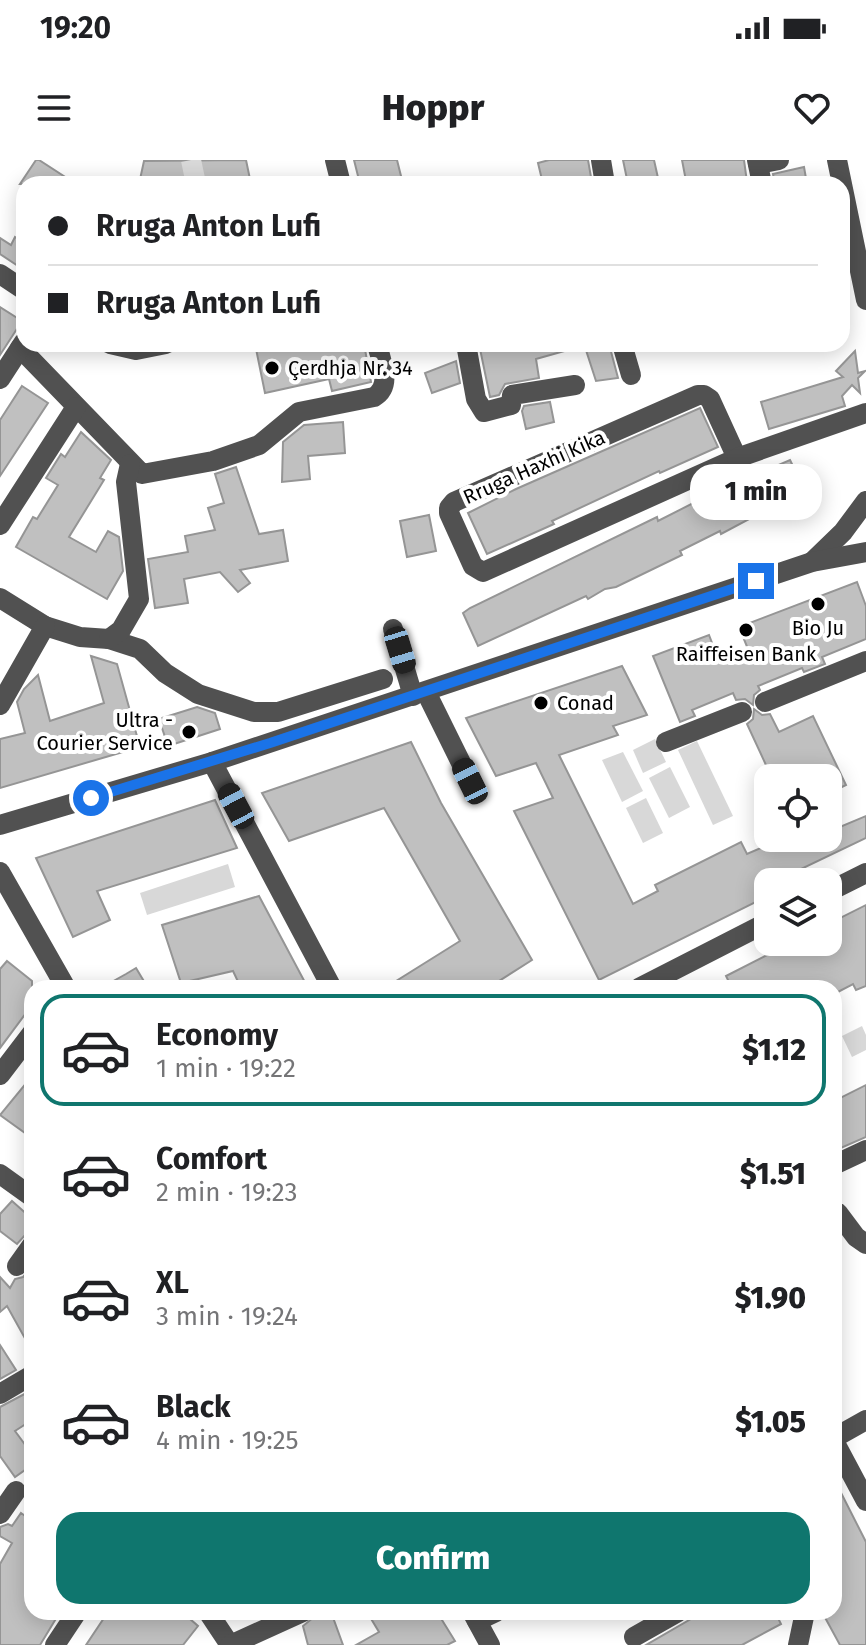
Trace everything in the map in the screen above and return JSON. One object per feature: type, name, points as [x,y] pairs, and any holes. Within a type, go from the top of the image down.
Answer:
[{"type":"street","points":[[759,169],[779,160]]},
{"type":"street","points":[[850,246],[866,300]]},
{"type":"street","points":[[0,379],[17,352]]},
{"type":"street","points":[[28,352],[76,407],[142,474],[213,461],[259,445],[299,412],[374,397],[381,393],[386,384],[379,352]]},
{"type":"street","points":[[467,352],[478,407],[484,412],[511,405],[512,395],[575,385]]},
{"type":"street","points":[[624,352],[631,375]]},
{"type":"street","name":"Rruga Haxhi Kika","points":[[737,458],[710,399],[698,395],[454,502],[449,513],[473,566],[483,572],[737,458],[866,413]]},
{"type":"street","points":[[0,525],[76,407]]},
{"type":"street","points":[[109,639],[121,630],[139,599],[126,482],[130,464]]},
{"type":"street","points":[[812,562],[843,532],[866,501]]},
{"type":"street","points":[[0,825],[212,762],[812,562],[866,552]]},
{"type":"street","points":[[0,598],[45,626],[80,637],[109,639],[140,649],[165,673],[198,694],[254,712],[278,712],[383,679]]},
{"type":"street","points":[[0,705],[45,626]]},
{"type":"street","points":[[393,629],[419,694],[470,781]]},
{"type":"street","points":[[765,702],[866,661]]},
{"type":"street","points":[[666,742],[742,712]]},
{"type":"street","points":[[212,762],[328,980]]},
{"type":"street","points":[[0,872],[61,980]]},
{"type":"street","points":[[842,885],[866,873]]},
{"type":"street","points":[[655,980],[754,929]]},
{"type":"street","points":[[0,1075],[24,1044]]},
{"type":"street","points":[[842,1161],[866,1150]]},
{"type":"street","points":[[0,1174],[24,1191]]},
{"type":"street","points":[[842,1218],[856,1237],[866,1244]]},
{"type":"street","points":[[17,1266],[24,1256]]},
{"type":"street","points":[[0,1394],[24,1380]]},
{"type":"street","points":[[842,1435],[866,1420]]},
{"type":"street","points":[[842,1455],[866,1501]]},
{"type":"street","points":[[0,1514],[16,1488]]},
{"type":"street","points":[[55,1645],[72,1620]]},
{"type":"street","points":[[213,1620],[230,1645],[285,1620]]},
{"type":"street","points":[[483,1620],[490,1645]]},
{"type":"street","points":[[634,1637],[664,1620]]},
{"type":"street","points":[[796,1643],[803,1620]]},
{"type":"shaded area","points":[[655,739],[666,762],[643,773],[633,750]]},
{"type":"shaded area","points":[[697,741],[733,816],[713,825],[678,750]]},
{"type":"shaded area","points":[[623,752],[643,791],[622,802],[602,760]]},
{"type":"shaded area","points":[[670,767],[690,807],[669,818],[649,778]]},
{"type":"shaded area","points":[[646,798],[663,833],[643,843],[626,808]]},
{"type":"shaded area","points":[[228,864],[235,887],[147,915],[140,893]]},
{"type":"shaded area","points":[[862,1026],[866,1035],[866,1050],[852,1057],[842,1036]]},
{"type":"building","points":[[39,160],[64,176],[25,176]]},
{"type":"building","points":[[246,160],[249,176],[141,176],[144,161]]},
{"type":"building","points":[[354,160],[397,160],[401,176],[358,176]]},
{"type":"building","points":[[588,160],[591,176],[541,176],[538,163]]},
{"type":"building","points":[[623,160],[654,160],[658,176],[626,176]]},
{"type":"building","points":[[682,160],[744,160],[746,176],[685,176]]},
{"type":"building","points":[[804,167],[806,176],[773,176]]},
{"type":"building","points":[[15,237],[16,265],[0,254],[0,238],[11,245]]},
{"type":"building","points":[[0,307],[16,317],[16,330],[0,355]]},
{"type":"building","points":[[855,351],[858,373],[865,371],[858,378],[860,393],[852,385],[842,396],[845,406],[769,429],[761,402],[843,377],[836,371]]},
{"type":"building","points":[[257,352],[365,352],[371,382],[332,391],[329,379],[265,393]]},
{"type":"building","points":[[481,352],[561,352],[536,359],[539,378],[505,384],[499,395],[490,397]]},
{"type":"building","points":[[587,352],[611,352],[618,378],[596,381]]},
{"type":"building","points":[[456,361],[460,383],[432,393],[425,373]]},
{"type":"building","points":[[22,386],[48,403],[0,476],[0,420]]},
{"type":"building","points":[[550,402],[554,422],[526,429],[522,411],[524,406]]},
{"type":"building","points":[[700,408],[718,447],[659,471],[487,554],[468,513]]},
{"type":"building","points":[[343,422],[345,453],[308,456],[310,479],[282,482],[283,442],[304,425]]},
{"type":"building","points":[[81,432],[111,460],[100,478],[104,480],[69,537],[96,552],[108,531],[119,537],[123,571],[107,599],[16,547],[33,517],[37,519],[58,485],[46,478],[61,454],[65,457]]},
{"type":"building","points":[[790,460],[806,493],[721,534],[720,531],[680,551],[682,555],[616,587],[605,589],[588,599],[586,596],[478,646],[463,613],[470,608],[657,517],[658,521]]},
{"type":"building","points":[[236,467],[259,534],[283,530],[288,561],[240,570],[250,583],[238,592],[220,572],[184,579],[188,603],[155,608],[148,559],[188,552],[185,536],[215,530],[208,508],[224,503],[215,474]]},
{"type":"building","points":[[429,515],[436,551],[407,557],[400,521]]},
{"type":"building","points":[[857,582],[866,606],[866,639],[822,657],[825,664],[804,672],[802,668],[758,686],[760,690],[754,695],[753,705],[745,699],[736,700],[733,693],[692,710],[695,716],[680,722],[653,656],[709,635],[719,661],[748,649],[739,627]]},
{"type":"building","points":[[91,656],[117,664],[140,747],[0,788],[0,739],[25,733],[17,702],[24,689],[38,675],[50,721],[104,703]]},
{"type":"building","points":[[622,666],[647,715],[613,726],[618,735],[559,755],[633,904],[658,891],[655,885],[741,842],[747,854],[754,851],[837,852],[803,868],[754,868],[754,903],[599,980],[514,811],[553,798],[536,763],[496,776],[466,718]]},
{"type":"building","points":[[197,707],[215,713],[220,729],[168,746],[159,719]]},
{"type":"building","points":[[754,709],[762,715],[770,714],[779,732],[813,716],[836,764],[766,764],[747,724],[753,719]]},
{"type":"building","points":[[411,742],[441,803],[532,960],[501,980],[398,980],[460,941],[384,808],[289,841],[262,793]]},
{"type":"building","points":[[215,800],[237,848],[97,891],[110,920],[73,937],[36,858]]},
{"type":"building","points":[[866,816],[866,838],[842,849],[842,826]]},
{"type":"building","points":[[259,896],[304,980],[237,980],[233,971],[180,980],[162,925]]},
{"type":"building","points":[[866,905],[866,986],[856,990],[853,984],[842,990],[842,980],[728,980],[726,976],[765,956],[842,956],[842,917]]},
{"type":"building","points":[[7,961],[31,980],[24,980],[24,1016],[0,1048],[0,969]]},
{"type":"building","points":[[136,968],[143,980],[115,980]]},
{"type":"building","points":[[866,1085],[866,1137],[842,1148],[842,1097]]},
{"type":"building","points":[[24,1086],[24,1132],[0,1115]]},
{"type":"building","points":[[12,1201],[24,1212],[24,1236],[17,1244],[0,1231],[0,1214]]},
{"type":"building","points":[[0,1277],[10,1288],[15,1279],[23,1277],[24,1337],[7,1306],[0,1312]]},
{"type":"building","points":[[0,1345],[16,1370],[0,1379]]},
{"type":"building","points":[[24,1394],[24,1425],[15,1431],[24,1443],[24,1471],[15,1477],[0,1456],[0,1407]]},
{"type":"building","points":[[842,1495],[866,1542],[866,1645],[840,1645],[826,1620],[842,1620]]},
{"type":"building","points":[[21,1513],[24,1515],[24,1620],[55,1620],[40,1645],[0,1645],[0,1564],[12,1543],[0,1536],[0,1527],[12,1526]]},
{"type":"building","points":[[103,1620],[191,1620],[198,1626],[183,1645],[86,1645]]},
{"type":"building","points":[[310,1620],[334,1620],[343,1645],[308,1645],[303,1626]]},
{"type":"building","points":[[372,1620],[442,1620],[455,1641],[447,1645],[356,1645],[379,1632]]},
{"type":"building","points":[[689,1620],[779,1620],[781,1624],[742,1645],[646,1645]]},
{"type":"tunnel","points":[[191,160],[194,176]]},
{"type":"place","name":"Çerdhja Nr. 34","points":[[272,368]]},
{"type":"place","name":"Bio Ju","points":[[818,604]]},
{"type":"place","name":"Raiffeisen Bank","points":[[746,630]]},
{"type":"place","name":"Conad","points":[[541,703]]},
{"type":"place","name":"Ultra - Courier Service","points":[[189,732]]},
{"type":"route","points":[[91,798],[212,762],[756,581]]}]
